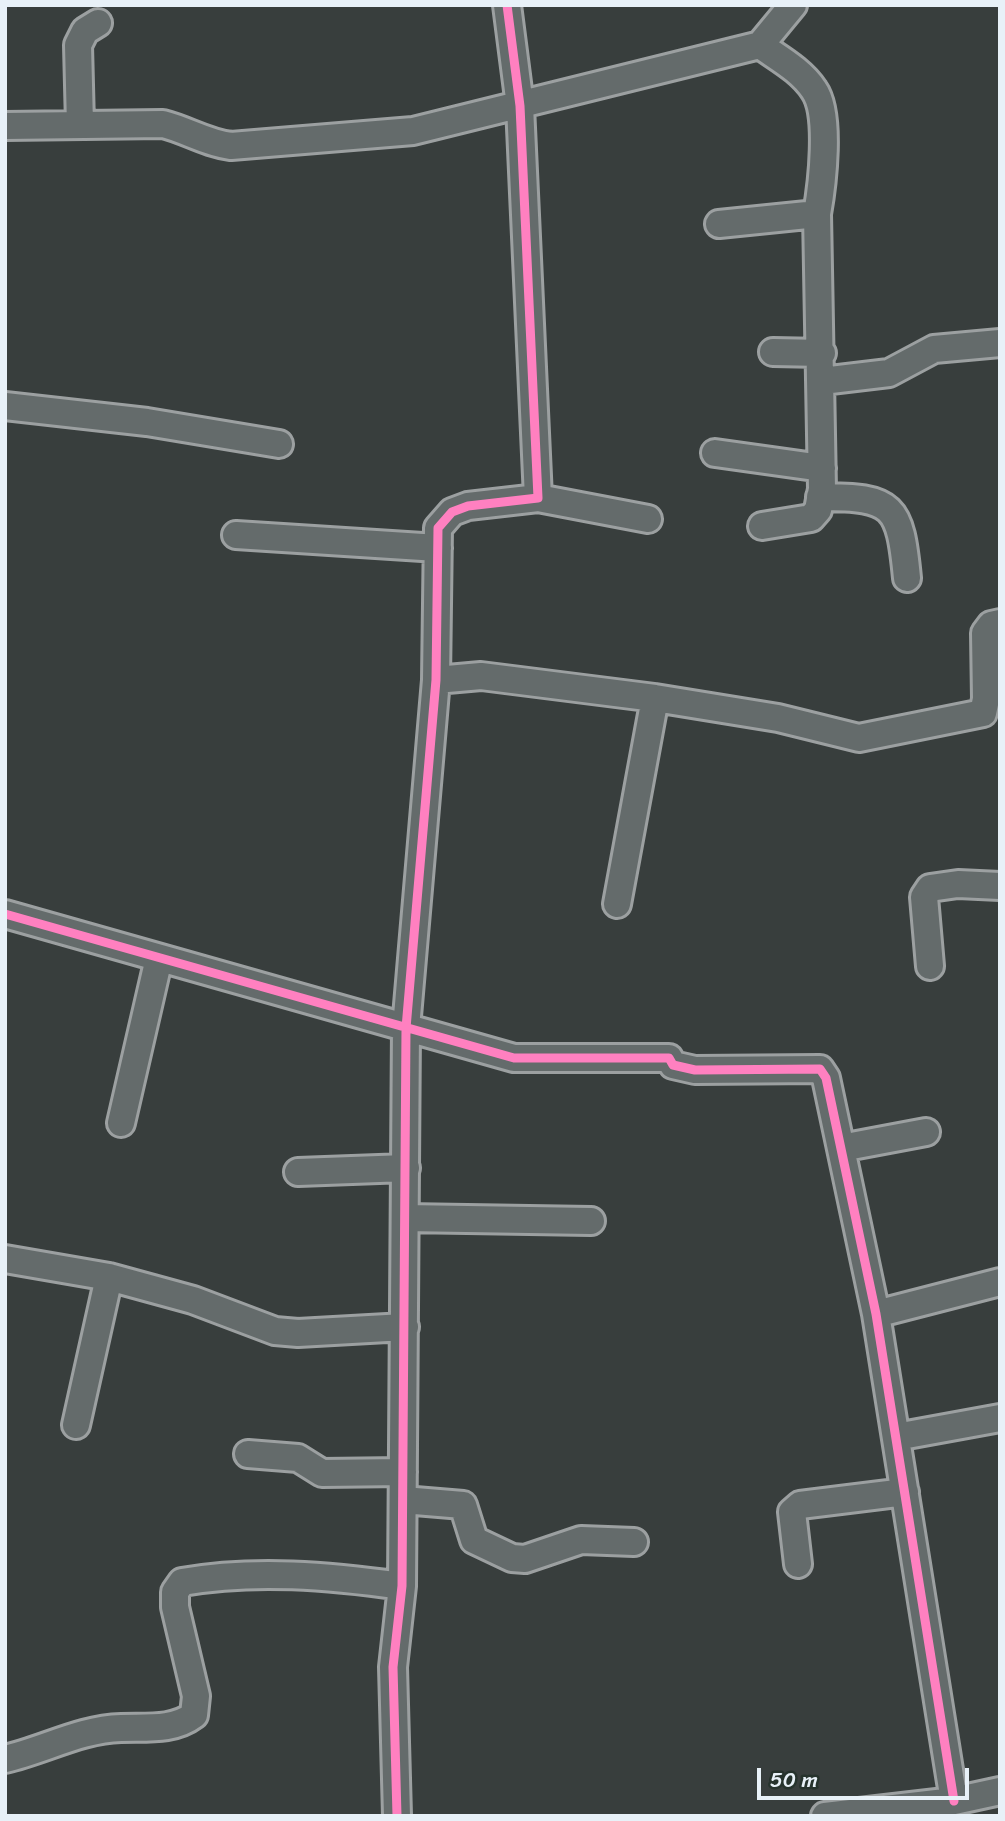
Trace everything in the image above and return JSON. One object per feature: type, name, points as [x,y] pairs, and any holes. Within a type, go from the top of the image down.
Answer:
[{"type":"street","points":[[507,5],[520,107],[538,498]]},
{"type":"street","points":[[5,126],[163,124],[183,129],[210,143],[273,145],[413,131],[520,107],[760,45],[793,5]]},
{"type":"street","points":[[80,125],[78,45],[85,31],[98,23]]},
{"type":"street","points":[[760,45],[799,72],[816,92],[824,169],[817,214],[822,354],[822,468],[818,510],[811,518],[762,526]]},
{"type":"street","points":[[719,224],[817,214]]},
{"type":"street","points":[[822,380],[889,373],[934,349],[1000,343]]},
{"type":"street","points":[[773,352],[822,354]]},
{"type":"street","points":[[5,406],[147,422],[279,444]]},
{"type":"street","points":[[715,453],[822,468]]},
{"type":"street","points":[[820,497],[876,500],[890,508],[903,536],[907,578]]},
{"type":"street","points":[[397,1816],[393,1667],[402,1586],[407,1028],[436,680],[438,528],[452,512],[468,506],[538,498],[648,519]]},
{"type":"street","points":[[236,535],[438,548]]},
{"type":"street","points":[[436,680],[481,676],[655,698],[778,718],[859,738],[983,713],[986,699],[985,633],[991,625],[1000,623]]},
{"type":"street","points":[[617,904],[655,698]]},
{"type":"street","points":[[930,966],[924,897],[930,888],[958,884],[1000,886]]},
{"type":"street","points":[[5,914],[514,1059],[669,1058],[673,1065],[695,1070],[820,1069],[825,1078],[841,1147],[876,1314],[954,1801]]},
{"type":"street","points":[[121,1123],[159,958]]},
{"type":"street","points":[[841,1147],[926,1132]]},
{"type":"street","points":[[298,1172],[405,1168]]},
{"type":"street","points":[[405,1218],[591,1221]]},
{"type":"street","points":[[5,1259],[109,1277],[194,1300],[275,1331],[298,1334],[405,1327]]},
{"type":"street","points":[[76,1425],[109,1277]]},
{"type":"street","points":[[876,1314],[1000,1282]]},
{"type":"street","points":[[896,1437],[1000,1418]]},
{"type":"street","points":[[248,1454],[298,1458],[322,1473],[403,1472]]},
{"type":"street","points":[[798,1564],[792,1512],[800,1505],[905,1492]]},
{"type":"street","points":[[403,1500],[463,1505],[474,1539],[512,1558],[525,1559],[582,1540],[634,1542]]},
{"type":"street","points":[[5,1759],[106,1729],[166,1727],[184,1723],[194,1715],[196,1696],[174,1606],[175,1592],[182,1582],[322,1574],[402,1586]]},
{"type":"street","points":[[825,1816],[954,1801],[1000,1791]]},
{"type":"cycle path","points":[[397,1816],[393,1667],[402,1586],[406,1028],[436,680],[438,528],[452,512],[468,506],[538,498],[520,106],[507,5]]},
{"type":"cycle path","points":[[5,914],[514,1058],[669,1058],[673,1065],[695,1070],[820,1069],[826,1078],[876,1314],[954,1801]]}]
